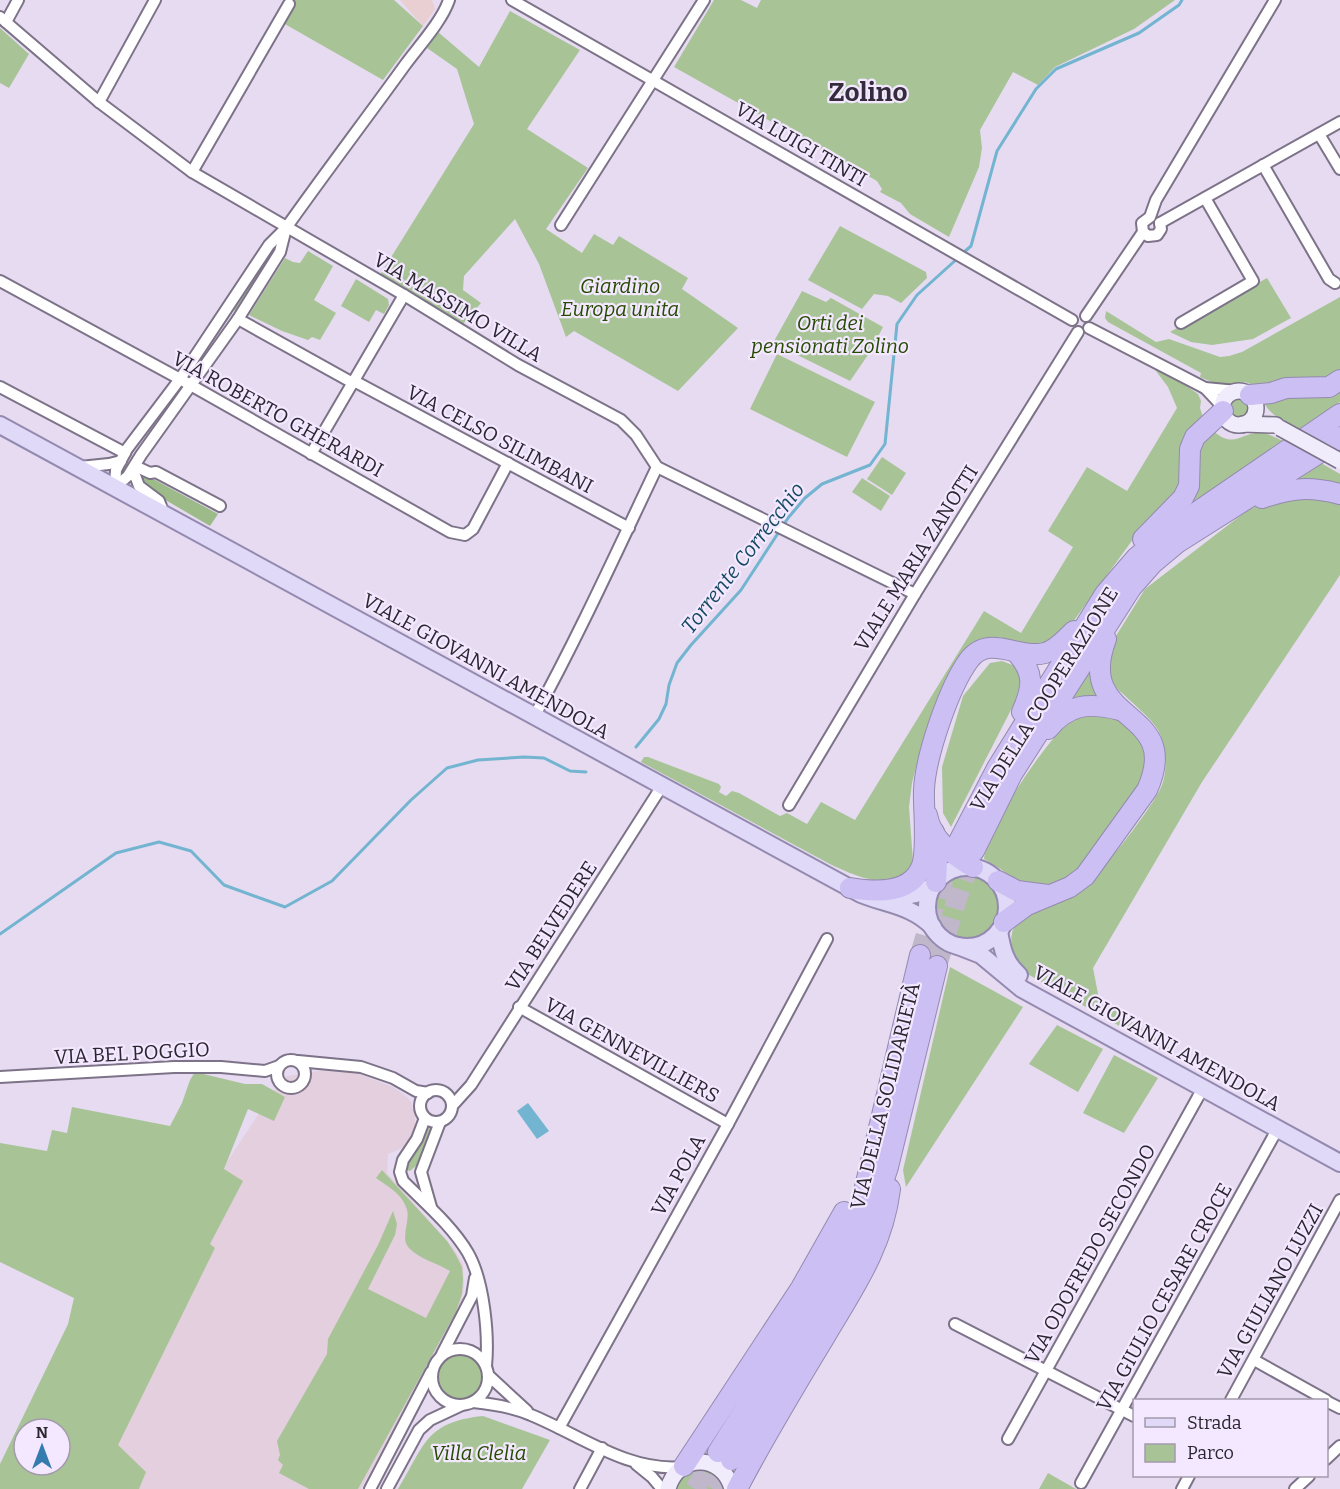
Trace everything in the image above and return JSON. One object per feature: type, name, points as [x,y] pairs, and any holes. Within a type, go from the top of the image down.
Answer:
[{"type":"highway","points":[[1248,398],[1286,388],[1329,387],[1340,380]]},
{"type":"highway","points":[[850,888],[862,890],[896,888],[914,879],[921,869],[924,855],[925,775],[936,735],[964,667],[970,658],[981,650],[993,646],[1026,654],[1044,653],[1053,650],[1082,622],[1106,592],[1132,553],[1183,498],[1189,486],[1190,449],[1195,436],[1222,408]]},
{"type":"highway","name":"VIA DELLA COOPERAZIONE","points":[[969,854],[1004,771],[1106,592],[1136,558],[1162,536],[1340,414]]},
{"type":"highway","name":"VIA DELLA COOPERAZIONE","points":[[1004,771],[1131,588],[1153,563],[1177,543],[1319,453],[1340,437]]},
{"type":"highway","points":[[1226,513],[1285,490],[1317,488],[1340,494]]},
{"type":"highway","points":[[1001,927],[1027,905],[1070,887],[1085,876],[1147,790],[1154,776],[1155,757],[1151,740],[1138,723],[1119,710],[1106,693],[1098,668],[1101,652],[1110,629],[1131,588]]},
{"type":"highway","points":[[1004,771],[1031,686],[1028,669],[1016,652]]},
{"type":"highway","points":[[1004,771],[1063,714],[1076,707],[1091,704],[1119,710]]},
{"type":"highway","points":[[924,803],[928,821],[948,850],[969,854]]},
{"type":"highway","points":[[934,832],[938,861],[934,884]]},
{"type":"highway","points":[[998,881],[1017,891],[1048,895]]},
{"type":"highway","name":"VIA DELLA SOLIDARIETÀ","points":[[928,960],[899,1122],[888,1167],[868,1227],[840,1283],[724,1456],[820,1289],[860,1208],[882,1112],[928,960]]},
{"type":"highway","points":[[683,1466],[801,1288],[836,1226],[866,1162],[882,1112]]},
{"type":"highway","points":[[735,1489],[862,1274],[878,1240],[887,1215],[899,1122]]},
{"type":"main road","name":"VIALE GIOVANNI AMENDOLA","points":[[0,424],[850,888],[874,900],[908,909],[933,927]]},
{"type":"main road","points":[[874,900],[916,894],[934,884],[969,854],[1003,888],[1007,905],[1001,927],[980,944],[958,946],[948,942],[929,920],[927,902],[934,884]]},
{"type":"main road","name":"VIALE GIOVANNI AMENDOLA","points":[[1001,927],[1001,946],[1008,964],[1027,982],[1340,1151]]},
{"type":"main road","name":"VIALE GIOVANNI AMENDOLA","points":[[958,946],[981,955],[1022,989],[1340,1163]]},
{"type":"street","points":[[3,19],[18,0]]},
{"type":"street","points":[[99,102],[155,0]]},
{"type":"street","points":[[115,487],[116,470],[123,457],[180,379],[269,245],[286,228],[429,32],[449,0]]},
{"type":"street","name":"VIA LUIGI TINTI","points":[[512,0],[1072,320]]},
{"type":"street","points":[[561,225],[704,0]]},
{"type":"street","points":[[1143,232],[1148,236],[1156,235],[1161,229],[1155,220],[1154,203],[1275,0]]},
{"type":"street","points":[[192,172],[289,4]]},
{"type":"street","name":"VIA MASSIMO VILLA","points":[[3,19],[99,102],[192,172],[518,365],[621,420],[636,435],[657,467]]},
{"type":"street","points":[[1086,316],[1143,232],[1143,223],[1205,198],[1340,122]]},
{"type":"street","points":[[1319,134],[1340,169]]},
{"type":"street","points":[[1263,165],[1329,279],[1335,283]]},
{"type":"street","points":[[1181,323],[1253,281],[1205,198]]},
{"type":"street","points":[[115,487],[134,468],[238,319],[280,252],[286,228]]},
{"type":"street","name":"VIA ROBERTO GHERARDI","points":[[0,281],[180,379],[450,532],[465,536],[474,529],[508,463]]},
{"type":"street","points":[[311,454],[404,296]]},
{"type":"street","points":[[1077,315],[1086,316],[1090,321],[1089,328],[1078,332],[1072,326],[1072,320],[1077,315]]},
{"type":"street","name":"VIA CELSO SILIMBANI","points":[[238,319],[629,528]]},
{"type":"street","points":[[1089,328],[1205,388],[1248,398],[1278,427],[1340,461]]},
{"type":"street","name":"VIALE MARIA ZANOTTI","points":[[789,805],[915,594],[1078,332]]},
{"type":"street","points":[[0,387],[123,457]]},
{"type":"street","points":[[1205,388],[1222,408],[1224,416],[1232,423],[1278,427]]},
{"type":"street","points":[[1222,408],[1227,396],[1248,398]]},
{"type":"street","points":[[1243,424],[1253,418],[1248,398]]},
{"type":"street","points":[[78,467],[109,464],[123,457]]},
{"type":"street","points":[[534,717],[629,528],[657,467],[915,594]]},
{"type":"street","points":[[134,468],[156,472],[220,506]]},
{"type":"street","points":[[134,468],[139,486],[159,501],[164,514]]},
{"type":"street","name":"VIA BELVEDERE","points":[[452,1106],[471,1085],[662,786]]},
{"type":"street","name":"VIA POLA","points":[[559,1428],[728,1124],[827,939]]},
{"type":"street","name":"VIA GENNEVILLIERS","points":[[519,1007],[728,1124]]},
{"type":"street","name":"VIA BEL POGGIO","points":[[0,1077],[174,1067],[221,1067],[265,1071],[279,1066],[286,1060],[361,1067],[428,1093],[436,1090],[445,1093]]},
{"type":"street","points":[[298,1061],[305,1072],[304,1081]]},
{"type":"street","points":[[265,1071],[284,1087],[291,1088],[299,1086],[320,1064]]},
{"type":"street","points":[[279,1066],[276,1074],[279,1082]]},
{"type":"street","points":[[445,1093],[453,1093],[471,1085]]},
{"type":"street","name":"VIA BEL POGGIO","points":[[409,1087],[421,1103],[425,1118]]},
{"type":"street","name":"VIA ODOFREDO SECONDO","points":[[1008,1439],[1203,1088]]},
{"type":"street","points":[[421,1103],[428,1093]]},
{"type":"street","points":[[387,1489],[419,1430],[430,1420],[468,1403],[485,1390],[486,1336],[480,1290],[475,1272],[467,1252],[401,1177],[401,1166],[413,1148],[425,1118],[440,1122],[449,1116],[452,1101],[445,1093]]},
{"type":"street","points":[[401,1177],[412,1181],[418,1178],[440,1122]]},
{"type":"street","name":"VIA GIULIO CESARE CROCE","points":[[1081,1483],[1278,1128]]},
{"type":"street","points":[[421,1172],[433,1212]]},
{"type":"street","name":"VIA GIULIANO LUZZI","points":[[1232,1399],[1340,1200]]},
{"type":"street","points":[[370,1489],[472,1296],[475,1272]]},
{"type":"street","points":[[955,1324],[1133,1415]]},
{"type":"street","points":[[441,1356],[458,1349],[475,1353],[487,1370],[529,1414]]},
{"type":"street","points":[[1254,1360],[1322,1399]]},
{"type":"street","points":[[434,1366],[432,1376],[437,1394],[453,1404],[499,1405],[529,1414],[633,1462],[658,1468],[701,1462],[717,1467],[735,1489]]},
{"type":"street","points":[[1328,1457],[1340,1446]]},
{"type":"street","points":[[580,1489],[602,1448]]},
{"type":"street","points":[[633,1462],[652,1477],[662,1489]]},
{"type":"street","points":[[668,1489],[670,1480],[683,1466]]},
{"type":"street","points":[[1295,1489],[1308,1477]]},
{"type":"shaded area","points":[[400,0],[432,0],[435,9],[423,26]]},
{"type":"shaded area","points":[[340,1067],[393,1087],[411,1102],[415,1126],[407,1144],[388,1154],[387,1173],[452,1246],[463,1264],[462,1301],[361,1489],[118,1489],[99,1440],[208,1221],[227,1162],[283,1077]]},
{"type":"green space","points":[[290,0],[394,0],[423,26],[383,80],[283,23]]},
{"type":"green space","points":[[714,0],[741,0],[757,8],[761,0],[1175,0],[1134,29],[1055,67],[1038,85],[1013,72],[980,130],[982,148],[979,167],[949,237],[910,214],[901,203],[880,192],[882,189],[877,181],[674,67]]},
{"type":"green space","name":"Giardino Europa unita","points":[[510,11],[580,50],[527,129],[588,168],[546,229],[582,253],[594,234],[613,245],[619,236],[688,278],[682,289],[738,328],[678,391],[574,331],[566,337],[539,264],[515,219],[464,276],[463,290],[481,303],[463,324],[380,275],[474,124],[457,69],[427,48],[438,32],[479,67]]},
{"type":"green space","points":[[0,28],[29,54],[9,88],[0,83]]},
{"type":"green space","name":"Orti dei pensionati Zolino","points":[[840,226],[926,272],[927,278],[901,303],[888,296],[874,294],[862,309],[808,280]]},
{"type":"green space","points":[[271,249],[275,250],[236,312],[234,310]]},
{"type":"green space","points":[[308,251],[333,266],[314,300],[336,313],[320,340],[312,337],[308,340],[282,331],[249,315],[285,258],[300,263]]},
{"type":"green space","points":[[1267,278],[1291,318],[1253,339],[1212,345],[1191,342],[1170,332]]},
{"type":"green space","points":[[356,279],[388,299],[389,305],[384,314],[376,310],[369,322],[341,306]]},
{"type":"green space","name":"Orti dei pensionati Zolino","points":[[802,291],[826,302],[831,298],[883,327],[870,352],[850,381],[773,343]]},
{"type":"green space","points":[[1340,297],[1340,370],[1336,375],[1325,380],[1256,386],[1245,382],[1219,385],[1200,377],[1201,373],[1108,322],[1105,318],[1106,311],[1156,342],[1169,339],[1220,357],[1242,352]]},
{"type":"green space","points":[[777,354],[875,402],[847,457],[750,409]]},
{"type":"green space","points":[[1153,367],[1198,394],[1201,401],[1200,408],[1204,420],[1179,492],[1139,531],[1057,641],[1025,647],[1000,637],[989,638],[975,644],[948,679],[921,747],[912,783],[909,807],[913,861],[906,872],[886,881],[860,877],[826,862],[641,762],[644,757],[648,757],[719,784],[721,787],[719,792],[726,796],[732,791],[739,793],[780,816],[787,813],[807,824],[821,802],[855,820],[984,611],[1021,633],[1073,547],[1048,531],[1087,467],[1127,491],[1177,408],[1168,387]]},
{"type":"green space","points":[[1340,386],[1340,402],[1300,429],[1274,415],[1263,401]]},
{"type":"green space","points":[[1236,397],[1244,397],[1250,403],[1250,411],[1244,417],[1236,417],[1230,411],[1230,403]]},
{"type":"green space","points":[[1210,428],[1226,439],[1232,440],[1263,433],[1285,442],[1179,511],[1195,452]]},
{"type":"green space","points":[[882,457],[906,473],[892,495],[867,479]]},
{"type":"green space","points":[[1321,463],[1340,474],[1340,487],[1288,484]]},
{"type":"green space","points":[[139,475],[155,480],[218,514],[210,526],[145,488]]},
{"type":"green space","points":[[862,478],[890,496],[881,511],[852,492]]},
{"type":"green space","points":[[1284,497],[1340,499],[1340,575],[1202,782],[1093,968],[1099,999],[1173,1050],[1171,1055],[1024,972],[1014,953],[1012,932],[1025,913],[1068,899],[1083,888],[1135,827],[1162,785],[1165,758],[1159,732],[1145,714],[1111,683],[1108,649],[1145,589],[1249,509]]},
{"type":"green space","points":[[1002,661],[1015,666],[1021,682],[1014,704],[951,827],[943,813],[942,767],[963,696],[990,663]]},
{"type":"green space","points":[[1092,665],[1106,702],[1068,707]]},
{"type":"green space","points":[[1078,713],[1116,717],[1143,737],[1148,773],[1074,875],[1053,886],[1034,889],[1011,878],[984,859],[996,825],[1022,781],[1052,740]]},
{"type":"green space","points":[[967,875],[985,881],[993,889],[999,907],[993,925],[985,933],[967,939],[949,933],[941,925],[935,907],[941,889],[949,881]]},
{"type":"green space","points":[[950,967],[1023,1007],[906,1187],[903,1170]]},
{"type":"green space","points":[[1057,1025],[1103,1049],[1078,1092],[1029,1064]]},
{"type":"green space","points":[[1114,1055],[1158,1078],[1124,1133],[1083,1113]]},
{"type":"green space","points":[[195,1072],[245,1084],[262,1084],[285,1097],[274,1121],[248,1109],[224,1169],[243,1181],[210,1244],[215,1248],[118,1445],[146,1472],[139,1489],[0,1489],[0,1464],[12,1439],[12,1477],[72,1477],[72,1417],[23,1417],[68,1324],[74,1298],[0,1262],[0,1143],[47,1151],[52,1130],[67,1133],[72,1107],[170,1126]]},
{"type":"green space","points":[[426,1125],[433,1127],[417,1165],[410,1171],[406,1170]]},
{"type":"green space","points":[[382,1170],[447,1241],[462,1267],[462,1294],[456,1312],[358,1489],[309,1489],[279,1473],[283,1465],[278,1460],[280,1455],[277,1441],[327,1354],[328,1339],[378,1245],[393,1211],[397,1224],[395,1235],[368,1289],[426,1318],[450,1271],[413,1252],[406,1244],[408,1217],[406,1207],[397,1194],[376,1178]]},
{"type":"green space","points":[[460,1354],[476,1361],[483,1377],[476,1393],[460,1400],[444,1393],[437,1377],[444,1361]]},
{"type":"green space","name":"Villa Clelia","points":[[483,1416],[550,1440],[522,1489],[398,1489],[421,1448],[438,1430],[464,1419]]},
{"type":"green space","points":[[696,1470],[714,1474],[725,1489],[676,1489],[682,1477]]},
{"type":"green space","points":[[1048,1473],[1076,1489],[1039,1489]]},
{"type":"water","points":[[528,1103],[549,1131],[537,1139],[517,1111]]},
{"type":"waterway","name":"Torrente Correcchio","points":[[963,253],[971,246],[997,151],[1036,89],[1056,69],[1139,33],[1179,5],[1182,0]]},
{"type":"waterway","name":"Torrente Correcchio","points":[[636,747],[659,719],[666,704],[669,685],[677,663],[741,590],[788,518],[805,498],[822,484],[870,465],[885,444],[897,324],[917,295],[958,258]]},
{"type":"waterway","name":"Torrente Correcchio","points":[[0,934],[116,853],[159,842],[191,851],[224,885],[285,907],[332,881],[411,800],[447,768],[478,760],[524,757],[544,758],[570,771],[586,772]]},
{"type":"tunnel","points":[[920,955],[937,896],[958,843]]},
{"type":"tunnel","points":[[937,966],[974,851]]},
{"type":"tunnel","points":[[695,1489],[718,1452]]},
{"type":"tunnel","points":[[713,1489],[731,1460]]},
{"type":"district","name":"Zolino","points":[[868,92]]}]
